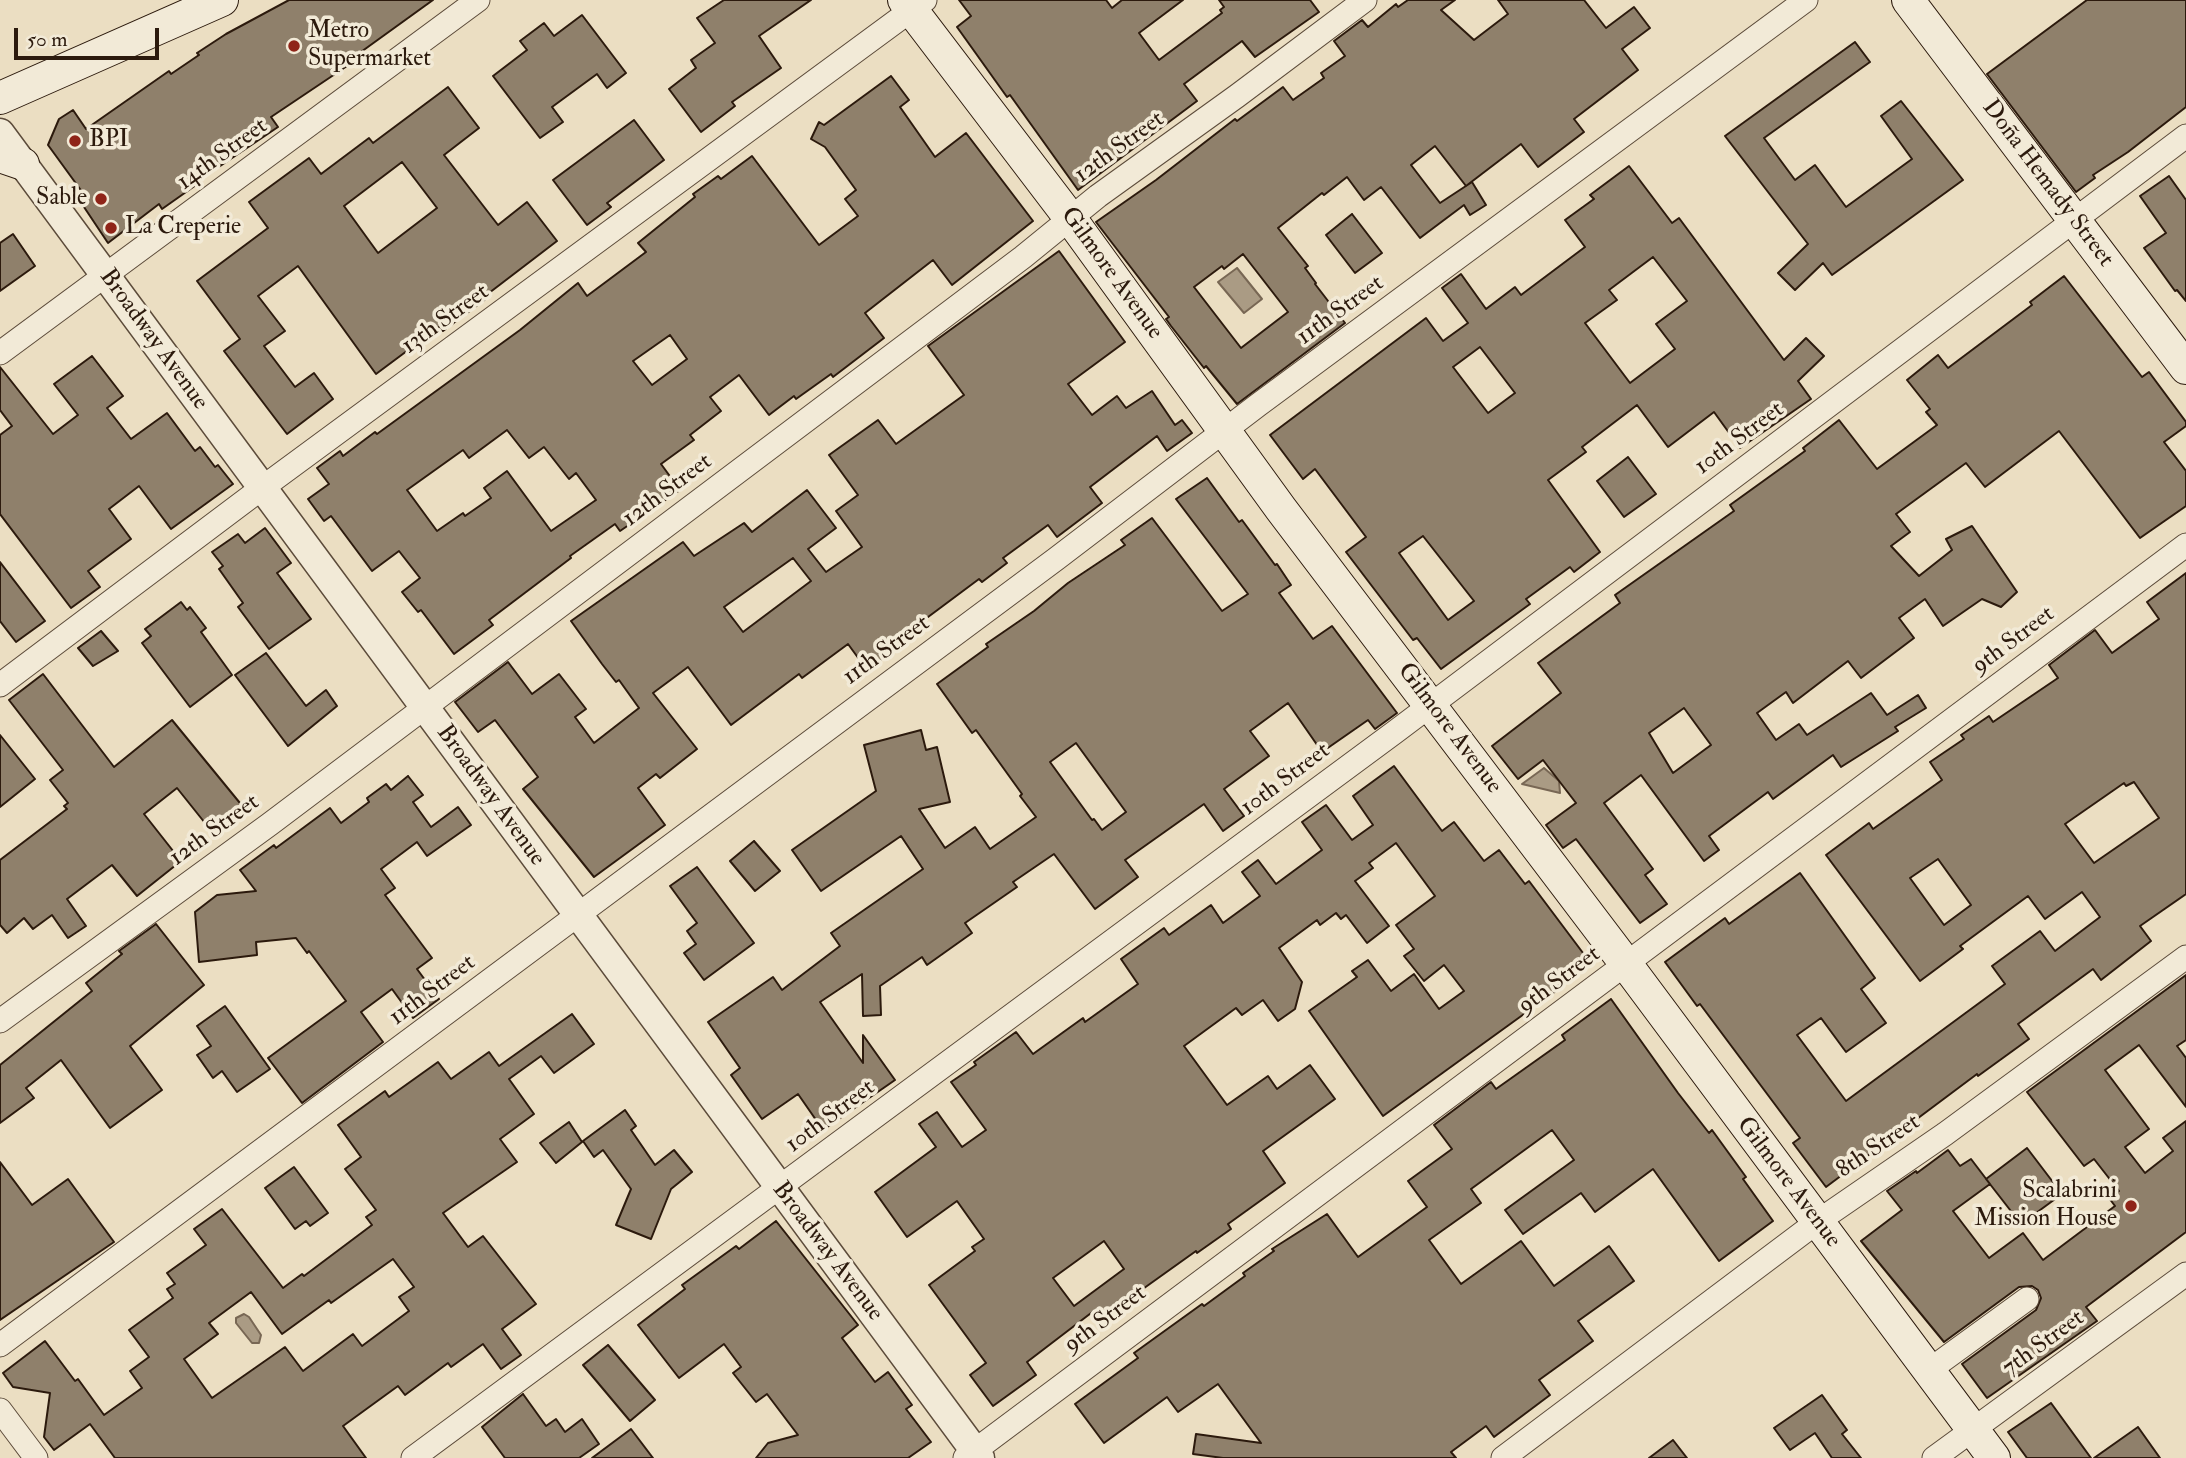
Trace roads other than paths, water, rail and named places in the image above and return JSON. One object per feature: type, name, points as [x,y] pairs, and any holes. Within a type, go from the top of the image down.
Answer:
[{"type":"main road","points":[[0,98],[222,0]]},
{"type":"main road","name":"Doña Hemady Street","points":[[1908,0],[2186,368]]},
{"type":"main road","name":"Gilmore Avenue","points":[[914,3],[1281,509],[1626,964],[1994,1458]]},
{"type":"street","name":"14th Street","points":[[0,353],[478,0]]},
{"type":"street","name":"12th Street","points":[[0,1021],[424,707],[1023,257],[1070,218],[1365,0]]},
{"type":"street","name":"11th Street","points":[[0,1345],[1806,0]]},
{"type":"street","name":"13th Street","points":[[0,685],[914,3]]},
{"type":"street","name":"Broadway Avenue","points":[[0,133],[11,160],[105,275],[780,1188],[974,1456]]},
{"type":"street","name":"10th Street","points":[[413,1458],[1430,705],[2186,136]]},
{"type":"street","name":"9th Street","points":[[974,1456],[2186,545]]},
{"type":"street","name":"8th Street","points":[[1503,1458],[1817,1222],[1945,1134],[2186,957]]},
{"type":"street","name":"7th Street","points":[[1934,1458],[2186,1273]]},
{"type":"street","points":[[1928,1371],[2027,1299]]},
{"type":"street","points":[[0,1410],[36,1458]]},
{"type":"place","name":"Metro Supermarket","points":[[294,46]]},
{"type":"place","name":"BPI","points":[[75,141]]},
{"type":"place","name":"Sable","points":[[101,199]]},
{"type":"place","name":"La Creperie","points":[[111,228]]},
{"type":"place","name":"Scalabrini Mission House","points":[[2131,1206]]}]
